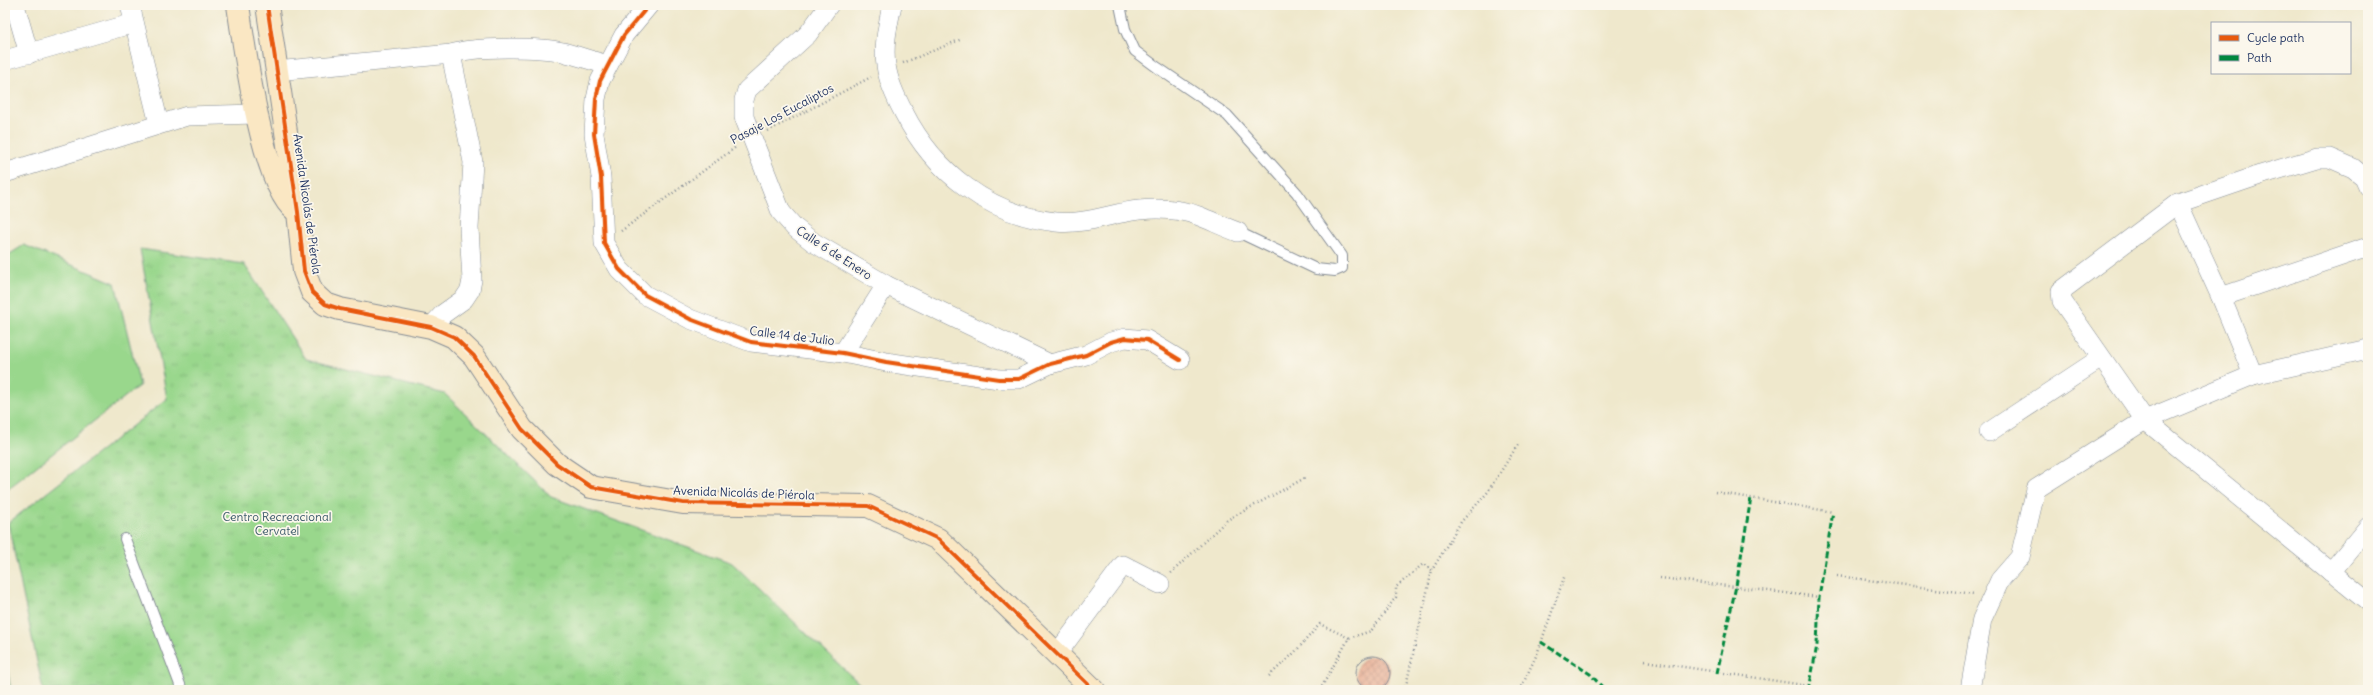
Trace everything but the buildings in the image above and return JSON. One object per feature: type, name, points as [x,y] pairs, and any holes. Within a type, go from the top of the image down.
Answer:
[{"type":"street","points":[[15,5],[29,54]]},
{"type":"street","points":[[130,5],[159,124]]},
{"type":"street","points":[[238,5],[255,114],[280,190],[289,206],[298,212]]},
{"type":"street","name":"Avenida Nicolás de Piérola","points":[[267,5],[298,212],[304,271],[312,292],[325,304],[340,309],[431,326],[454,337],[474,356],[522,429],[557,464],[591,487],[684,503],[868,506],[938,539],[1094,690]]},
{"type":"street","name":"Calle 14 de Julio","points":[[649,5],[624,35],[600,81],[596,99],[594,134],[601,177],[604,244],[610,257],[631,283],[645,295],[677,313],[751,342],[843,353],[886,362],[998,379],[1019,379],[1050,364],[1091,353],[1118,339],[1132,337],[1154,344],[1180,360]]},
{"type":"street","name":"Calle 6 de Enero","points":[[828,5],[808,34],[747,90],[744,100],[744,117],[754,139],[777,202],[787,220],[813,242],[886,285],[1050,364]]},
{"type":"street","points":[[892,5],[886,40],[886,69],[899,103],[909,123],[931,156],[960,183],[1001,208],[1041,220],[1070,223],[1096,220],[1139,210],[1170,210],[1199,216],[1214,224],[1238,232]]},
{"type":"street","points":[[5,60],[134,23]]},
{"type":"street","points":[[276,71],[451,54],[464,49],[479,48],[562,52],[608,65]]},
{"type":"street","points":[[431,326],[443,314],[464,299],[470,290],[472,280],[468,228],[473,162],[451,54]]},
{"type":"street","points":[[5,173],[187,116],[255,114]]},
{"type":"street","points":[[2368,186],[2364,177],[2353,168],[2330,158],[2317,158],[2260,175],[2178,203],[2061,291],[2062,301],[2145,420],[2368,602]]},
{"type":"street","points":[[2178,203],[2221,297],[2252,375]]},
{"type":"street","points":[[2221,297],[2368,247]]},
{"type":"street","points":[[843,353],[886,285]]},
{"type":"street","points":[[1970,690],[1982,619],[2000,580],[2020,557],[2036,489],[2145,420],[2252,375],[2368,349]]},
{"type":"street","points":[[1989,432],[2101,358]]},
{"type":"street","points":[[2331,572],[2368,527]]},
{"type":"street","points":[[1057,654],[1123,565],[1160,584]]},
{"type":"lane","points":[[1120,5],[1125,29],[1135,51],[1227,115],[1297,193],[1342,256],[1342,268],[1335,271],[1316,269],[1238,232]]},
{"type":"lane","points":[[125,539],[182,690]]},
{"type":"path","points":[[1406,690],[1432,570],[1462,522],[1486,493],[1519,443]]},
{"type":"path","points":[[1160,584],[1227,520],[1305,478]]},
{"type":"path","points":[[1715,492],[1833,512]]},
{"type":"path","points":[[1320,690],[1349,638],[1371,631],[1396,597],[1396,587],[1423,564],[1432,570]]},
{"type":"path","points":[[1520,690],[1542,642],[1565,575]]},
{"type":"path","points":[[1837,576],[1973,594],[1989,601]]},
{"type":"path","points":[[1660,578],[1820,597]]},
{"type":"path","points":[[1269,676],[1295,652],[1320,624],[1349,638]]},
{"type":"path","points":[[1645,661],[1810,686]]},
{"type":"green space","points":[[24,245],[115,283],[140,385],[5,491],[5,257]]},
{"type":"green space","name":"Centro Recreacional Cervatel","points":[[140,249],[244,264],[306,359],[445,394],[551,497],[732,563],[866,690],[43,690],[8,523],[167,399]]},
{"type":"green space","points":[[5,656],[11,690],[5,690]]},
{"type":"marked path","points":[[1717,673],[1736,586],[1751,498]]},
{"type":"marked path","points":[[1809,690],[1817,645],[1819,597],[1833,512]]},
{"type":"marked path","points":[[1541,642],[1590,674],[1605,690]]},
{"type":"cycle path","points":[[267,5],[298,212],[304,271],[312,292],[325,304],[340,309],[431,327],[454,337],[474,356],[522,429],[557,464],[591,487],[683,503],[868,506],[938,539],[1094,690]]},
{"type":"cycle path","points":[[649,5],[624,35],[600,81],[596,99],[594,134],[601,177],[604,243],[619,269],[645,295],[690,319],[751,342],[843,353],[886,362],[999,379],[1019,379],[1050,364],[1086,355],[1111,342],[1125,338],[1147,340],[1180,360]]}]
